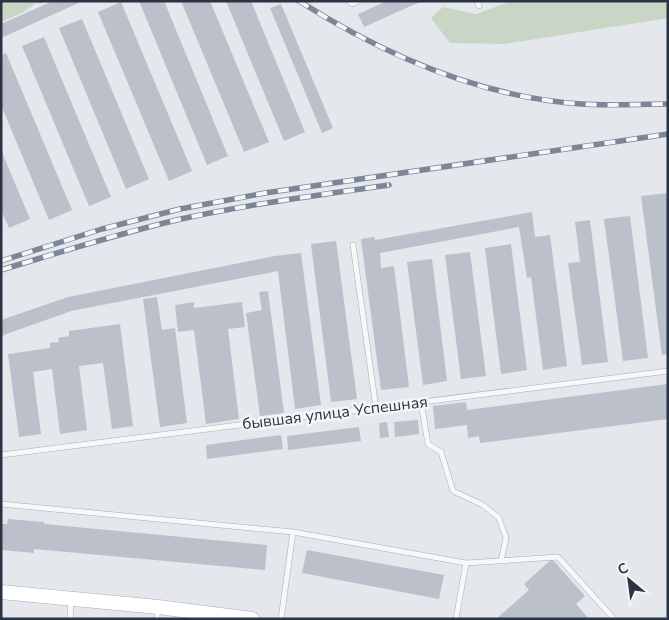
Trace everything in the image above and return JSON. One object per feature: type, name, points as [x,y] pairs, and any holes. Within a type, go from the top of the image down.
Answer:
[{"type":"street","points":[[1,592],[157,613],[248,618]]},
{"type":"lane","points":[[349,1],[352,4],[360,1]]},
{"type":"lane","points":[[353,245],[376,408]]},
{"type":"lane","name":"бывшая улица Успешная","points":[[1,455],[668,371]]},
{"type":"lane","points":[[420,402],[428,444],[441,452],[452,491],[483,504],[499,518],[506,538],[501,561]]},
{"type":"lane","points":[[1,504],[293,532],[466,563],[558,557],[614,619]]},
{"type":"lane","points":[[281,619],[293,532]]},
{"type":"lane","points":[[456,619],[466,563]]},
{"type":"lane","points":[[70,619],[71,600]]},
{"type":"green space","points":[[1,1],[45,1],[40,4],[35,3],[24,12],[1,22]]},
{"type":"green space","points":[[512,1],[668,1],[668,18],[505,44],[450,43],[431,18],[443,7],[476,14]]},
{"type":"building","points":[[53,1],[83,1],[1,38],[1,24]]},
{"type":"building","points":[[139,1],[164,1],[228,156],[207,165]]},
{"type":"building","points":[[181,1],[210,1],[269,142],[244,152]]},
{"type":"building","points":[[226,1],[251,1],[305,132],[284,141]]},
{"type":"building","points":[[387,1],[422,1],[364,27],[358,14]]},
{"type":"building","points":[[121,2],[192,171],[169,181],[98,12]]},
{"type":"building","points":[[281,4],[333,128],[322,133],[270,8]]},
{"type":"building","points":[[82,19],[149,179],[126,189],[59,28]]},
{"type":"building","points":[[44,37],[111,197],[89,206],[22,46]]},
{"type":"building","points":[[6,53],[72,210],[49,220],[1,105],[1,55]]},
{"type":"building","points":[[1,150],[30,219],[9,228],[1,210]]},
{"type":"building","points":[[668,193],[668,354],[662,355],[641,196]]},
{"type":"building","points":[[532,212],[535,237],[550,235],[567,366],[543,370],[531,277],[527,278],[519,227],[380,253],[381,268],[394,266],[409,387],[381,390],[361,239],[374,237],[375,240]]},
{"type":"building","points":[[630,216],[648,358],[623,361],[604,219]]},
{"type":"building","points":[[590,220],[608,362],[582,365],[568,263],[580,262],[575,222]]},
{"type":"building","points":[[336,241],[357,399],[331,402],[311,244]]},
{"type":"building","points":[[511,244],[527,370],[501,374],[485,248]]},
{"type":"building","points":[[470,252],[486,376],[461,379],[445,255]]},
{"type":"building","points":[[301,253],[321,405],[295,409],[278,271],[71,311],[1,336],[1,320],[68,297],[275,256]]},
{"type":"building","points":[[432,259],[447,381],[423,385],[407,262]]},
{"type":"building","points":[[268,291],[284,413],[260,416],[246,313],[262,310],[259,292]]},
{"type":"building","points":[[157,297],[162,330],[175,328],[187,423],[160,427],[143,299]]},
{"type":"building","points":[[194,302],[194,308],[242,302],[245,327],[228,329],[239,419],[206,424],[194,330],[178,332],[175,305]]},
{"type":"building","points":[[120,324],[133,426],[112,429],[103,363],[79,366],[87,430],[60,434],[52,369],[33,372],[41,434],[19,437],[8,354],[50,348],[50,343],[59,342],[58,338],[69,336],[69,331]]},
{"type":"building","points":[[668,384],[668,419],[480,443],[479,436],[468,438],[467,425],[435,429],[433,406],[466,402],[467,410]]},
{"type":"building","points":[[418,420],[419,434],[395,437],[394,422]]},
{"type":"building","points":[[387,422],[389,437],[380,438],[379,423]]},
{"type":"building","points":[[359,427],[361,441],[288,450],[287,436]]},
{"type":"building","points":[[281,435],[283,449],[207,459],[206,445]]},
{"type":"building","points":[[8,519],[267,545],[265,570],[34,549],[34,553],[1,550],[1,524],[7,524]]},
{"type":"building","points":[[307,550],[444,575],[439,599],[302,573]]},
{"type":"building","points":[[552,559],[585,596],[576,604],[589,619],[496,619],[529,590],[524,584]]},
{"type":"railway","points":[[299,1],[365,39],[434,70],[469,83],[543,100],[581,104],[668,104]]},
{"type":"railway","points":[[1,261],[102,229],[180,209],[265,193],[668,134]]},
{"type":"railway","points":[[1,270],[158,224],[259,204],[389,185]]}]
